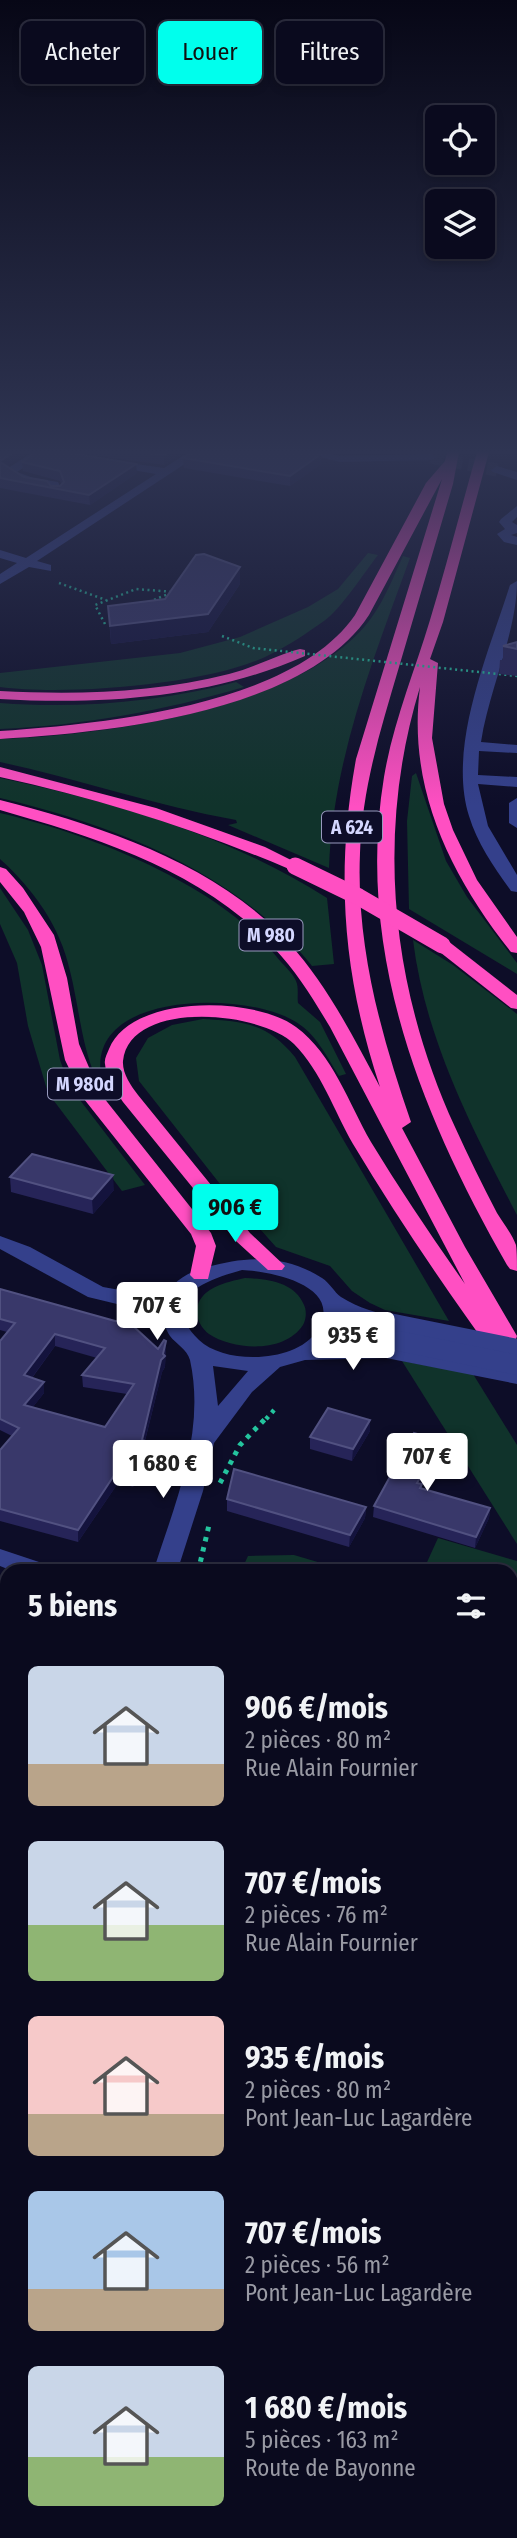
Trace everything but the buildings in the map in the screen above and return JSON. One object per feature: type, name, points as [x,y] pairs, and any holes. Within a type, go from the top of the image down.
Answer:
[{"type":"highway","points":[[0,695],[52,696],[148,691],[202,684],[263,668],[296,656],[329,635],[386,570]]},
{"type":"highway","points":[[0,735],[60,731],[133,721],[185,710],[264,685],[318,658],[342,640],[361,619],[388,570]]},
{"type":"highway","name":"A 624","points":[[421,570],[363,759],[350,843],[354,940],[366,1006],[383,1070],[427,1193],[464,1266],[517,1351]]},
{"type":"highway","name":"A 624","points":[[451,570],[438,617],[418,672],[395,761],[385,842],[387,917],[402,1003],[424,1074],[469,1179],[517,1265]]},
{"type":"highway","points":[[438,617],[425,720],[425,747],[432,788],[440,819],[475,892],[517,948]]},
{"type":"highway","points":[[0,772],[119,800],[191,823],[295,866],[359,897],[442,945],[517,994]]},
{"type":"highway","name":"M 980","points":[[0,805],[75,827],[140,851],[193,878],[262,926],[303,971],[332,1014],[427,1193]]},
{"type":"highway","name":"M 980d","points":[[0,872],[43,929],[54,958],[66,1035],[79,1075],[201,1233],[206,1246],[201,1275]]},
{"type":"highway","points":[[442,945],[517,1004]]},
{"type":"highway","points":[[275,1266],[243,1237],[130,1098],[120,1081],[114,1061],[117,1051],[126,1038],[143,1025],[177,1013],[219,1010],[257,1016],[289,1030],[314,1059],[436,1260],[517,1371]]},
{"type":"street","points":[[0,580],[15,570]]},
{"type":"street","points":[[517,584],[505,669],[473,746],[470,779],[479,823],[491,850],[517,887]]},
{"type":"street","points":[[473,746],[517,749]]},
{"type":"street","points":[[470,779],[517,782]]},
{"type":"street","points":[[517,803],[517,823]]},
{"type":"street","points":[[0,1242],[35,1256],[87,1289],[112,1296],[172,1305]]},
{"type":"street","points":[[301,1353],[322,1339],[328,1329],[332,1309],[329,1299],[319,1286],[304,1276],[275,1266],[242,1264],[201,1275],[182,1288],[172,1305],[172,1322],[181,1339],[199,1352],[234,1363],[272,1362],[301,1353],[366,1350],[398,1339],[517,1365]]},
{"type":"street","points":[[329,1299],[366,1317],[398,1339],[517,1377]]},
{"type":"street","points":[[328,1329],[517,1351]]},
{"type":"street","points":[[167,1564],[204,1440],[208,1385],[199,1352]]},
{"type":"street","points":[[204,1440],[244,1387],[272,1362]]},
{"type":"street","points":[[0,1557],[20,1564]]},
{"type":"path","points":[[58,582],[106,600]]},
{"type":"path","points":[[105,624],[95,605],[106,600],[136,589],[182,593]]},
{"type":"path","points":[[139,606],[174,592]]},
{"type":"path","points":[[222,636],[253,648],[476,669],[505,669]]},
{"type":"path","points":[[218,1486],[240,1445],[275,1409]]},
{"type":"path","points":[[200,1564],[209,1523]]},
{"type":"green space","points":[[353,570],[367,570],[331,615],[311,630],[269,655],[212,674],[137,686],[98,689],[0,687],[0,673],[180,653],[240,637],[308,607],[338,589]]},
{"type":"green space","points":[[396,570],[406,570],[357,710],[338,788],[329,868],[228,825],[237,823],[236,820],[0,762],[0,739],[143,724],[246,698],[292,679],[333,655],[365,626],[382,601]]},
{"type":"green space","points":[[236,682],[244,687],[153,710],[63,724],[0,729],[0,703],[59,705],[119,702],[178,695]]},
{"type":"green space","points":[[416,773],[446,861],[467,897],[517,963],[517,974],[409,909],[407,821],[412,776]]},
{"type":"green space","points":[[0,778],[85,798],[169,823],[250,856],[289,876],[327,898],[334,964],[312,966],[282,933],[248,904],[171,857],[86,822],[0,798]]},
{"type":"green space","points":[[0,813],[111,848],[186,884],[220,906],[251,930],[292,975],[297,983],[298,1003],[320,1022],[346,1074],[339,1076],[315,1039],[296,1022],[273,1012],[243,1005],[209,1003],[175,1005],[144,1013],[119,1027],[104,1047],[101,1075],[95,1076],[60,939],[34,896],[0,859]]},
{"type":"green space","points":[[0,888],[28,930],[42,965],[60,1060],[70,1087],[145,1185],[122,1191],[48,1093],[28,1026],[17,963],[0,924]]},
{"type":"green space","points":[[413,940],[453,965],[517,1014],[517,1215],[467,1116],[439,1047],[419,976]]},
{"type":"green space","points":[[203,1019],[254,1026],[275,1037],[295,1057],[449,1321],[385,1310],[352,1291],[330,1266],[276,1247],[220,1184],[139,1081],[136,1058],[148,1038],[172,1025]]},
{"type":"green space","points":[[245,1278],[279,1283],[294,1291],[305,1307],[303,1325],[284,1341],[258,1346],[231,1343],[204,1330],[197,1312],[202,1297],[214,1288]]},
{"type":"green space","points":[[402,1361],[473,1374],[517,1445],[517,1544]]},
{"type":"green space","points":[[438,1538],[517,1561],[517,1564],[426,1564]]},
{"type":"green space","points":[[293,1555],[324,1564],[244,1564],[248,1556]]}]
